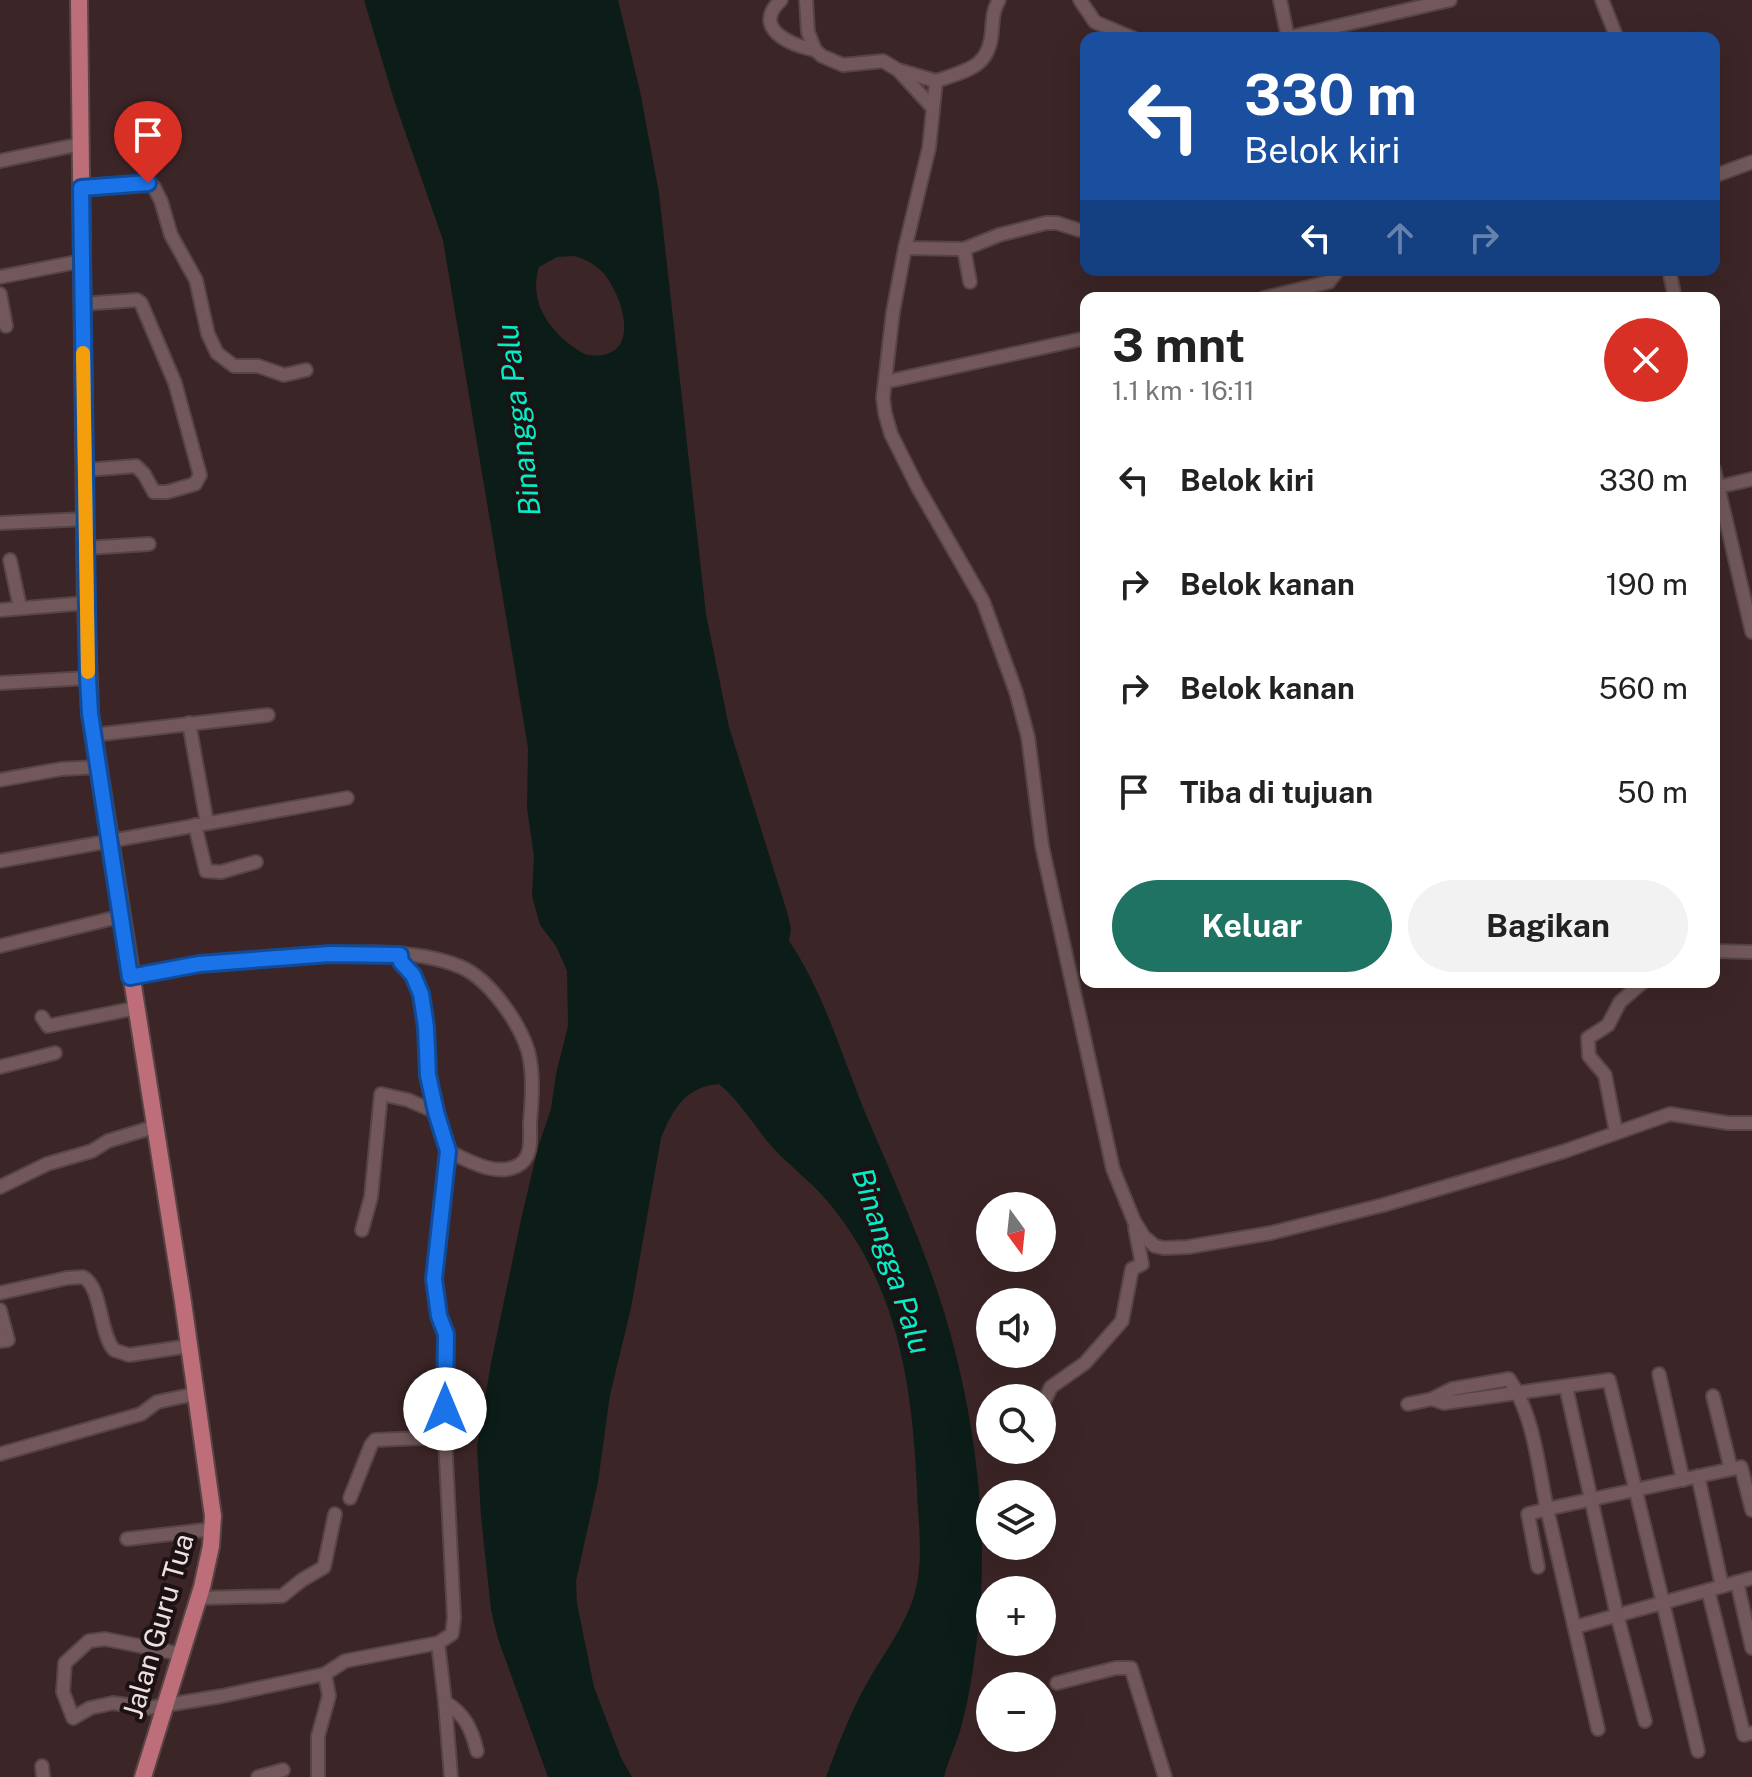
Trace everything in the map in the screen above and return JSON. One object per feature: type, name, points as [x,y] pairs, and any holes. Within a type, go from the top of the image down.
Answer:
[{"type":"main road","name":"Jalan Guru Tua","points":[[79,0],[86,603],[93,735],[213,1516],[198,1598],[143,1777]]},
{"type":"street","points":[[781,0],[775,6],[771,26],[783,40],[815,50],[832,62],[856,65],[883,61],[898,70],[936,81],[979,65],[990,49],[992,14],[999,0]]},
{"type":"street","points":[[806,0],[808,32],[815,50]]},
{"type":"street","points":[[1080,0],[1095,22],[1119,32]]},
{"type":"street","points":[[1280,0],[1286,32]]},
{"type":"street","points":[[1313,32],[1450,0]]},
{"type":"street","points":[[1602,0],[1615,32]]},
{"type":"street","points":[[898,70],[933,108]]},
{"type":"street","points":[[936,81],[929,148],[905,248],[885,382],[885,413],[891,434],[983,601],[1016,692],[1028,737],[1042,846],[1113,1169],[1134,1221],[1144,1237],[1155,1246],[1164,1248],[1271,1233],[1398,1201],[1565,1151],[1670,1114],[1728,1123],[1752,1123]]},
{"type":"street","points":[[0,161],[81,144]]},
{"type":"street","points":[[1720,174],[1752,162]]},
{"type":"street","points":[[81,188],[143,182],[154,187],[171,235],[196,280],[208,334],[217,353],[234,366],[258,366],[284,375],[306,370]]},
{"type":"street","points":[[905,248],[964,249],[999,235],[1046,223],[1079,230]]},
{"type":"street","points":[[964,249],[970,282]]},
{"type":"street","points":[[0,277],[82,261]]},
{"type":"street","points":[[1288,292],[1329,282],[1334,276]]},
{"type":"street","points":[[0,294],[6,326]]},
{"type":"street","points":[[82,304],[137,300],[141,303],[175,383],[200,475],[195,484],[154,492],[136,466],[85,470]]},
{"type":"street","points":[[885,382],[1080,339]]},
{"type":"street","points":[[1720,487],[1752,479]]},
{"type":"street","points":[[1720,496],[1752,632]]},
{"type":"street","points":[[0,523],[86,519]]},
{"type":"street","points":[[86,548],[149,544]]},
{"type":"street","points":[[10,560],[20,607]]},
{"type":"street","points":[[0,610],[86,603]]},
{"type":"street","points":[[0,683],[88,678]]},
{"type":"street","points":[[93,735],[268,715]]},
{"type":"street","points":[[189,723],[206,871],[221,872],[256,862]]},
{"type":"street","points":[[0,780],[61,769],[99,767]]},
{"type":"street","points":[[0,861],[347,798]]},
{"type":"street","points":[[0,946],[122,916]]},
{"type":"street","points":[[1720,951],[1752,952]]},
{"type":"street","points":[[130,977],[199,964],[330,954],[400,955],[448,963],[477,976],[515,1021],[528,1051],[531,1107],[527,1159],[513,1168],[504,1169],[482,1166],[448,1151]]},
{"type":"street","points":[[181,1654],[105,1639],[89,1641],[65,1663],[63,1692],[73,1718],[90,1708],[113,1703],[148,1708],[164,1706],[325,1674],[345,1661],[438,1643],[452,1634],[454,1618],[445,1437],[446,1334],[439,1316],[434,1279],[448,1151],[428,1075],[421,994],[413,975],[401,962],[400,955]]},
{"type":"street","points":[[1616,1132],[1605,1075],[1589,1056],[1588,1038],[1608,1025],[1620,1002],[1636,988]]},
{"type":"street","points":[[42,1017],[48,1026],[136,1008]]},
{"type":"street","points":[[0,1067],[55,1053]]},
{"type":"street","points":[[362,1230],[371,1197],[381,1094],[399,1097],[436,1112]]},
{"type":"street","points":[[0,1187],[30,1170],[154,1127]]},
{"type":"street","points":[[1054,1384],[1085,1363],[1122,1321],[1132,1269],[1142,1264],[1134,1221]]},
{"type":"street","points":[[0,1293],[83,1277],[92,1286],[105,1334],[114,1350],[129,1355],[189,1346]]},
{"type":"street","points":[[0,1310],[8,1340],[0,1341]]},
{"type":"street","points":[[1659,1374],[1684,1479]]},
{"type":"street","points":[[1408,1404],[1432,1399],[1452,1389],[1509,1379],[1519,1394],[1536,1452],[1598,1729]]},
{"type":"street","points":[[1519,1394],[1609,1380],[1698,1751]]},
{"type":"street","points":[[1566,1387],[1617,1615],[1645,1721]]},
{"type":"street","points":[[0,1454],[141,1414],[157,1402],[195,1394]]},
{"type":"street","points":[[1713,1396],[1731,1469]]},
{"type":"street","points":[[350,1498],[375,1440],[445,1437]]},
{"type":"street","points":[[1538,1567],[1528,1514],[1741,1467],[1752,1510]]},
{"type":"street","points":[[1698,1476],[1722,1586]]},
{"type":"street","points":[[198,1598],[272,1598],[286,1594],[324,1567],[335,1514]]},
{"type":"street","points":[[127,1539],[213,1529]]},
{"type":"street","points":[[1575,1627],[1752,1578]]},
{"type":"street","points":[[1737,1582],[1752,1648]]},
{"type":"street","points":[[1708,1590],[1744,1735],[1752,1733]]},
{"type":"street","points":[[438,1643],[451,1777]]},
{"type":"street","points":[[1057,1683],[1116,1668],[1131,1668],[1165,1777]]},
{"type":"street","points":[[318,1777],[318,1736],[329,1696],[325,1674]]},
{"type":"street","points":[[445,1702],[464,1718],[472,1731],[477,1751]]},
{"type":"street","points":[[258,1777],[283,1770]]},
{"type":"water","name":"Binangga Palu","points":[[364,0],[618,0],[640,91],[659,193],[706,614],[729,727],[788,915],[791,929],[789,941],[824,1007],[926,1259],[953,1343],[972,1432],[978,1480],[976,1560],[982,1560],[982,1567],[982,1576],[976,1576],[976,1647],[960,1731],[944,1777],[826,1777],[855,1706],[900,1627],[915,1592],[920,1541],[915,1449],[905,1370],[884,1297],[868,1261],[847,1228],[822,1195],[774,1149],[719,1084],[697,1090],[682,1101],[661,1138],[631,1308],[610,1395],[598,1482],[576,1581],[577,1603],[594,1687],[621,1758],[632,1777],[548,1777],[498,1639],[491,1610],[477,1446],[522,1215],[551,1109],[568,1026],[567,971],[556,946],[540,925],[532,896],[534,857],[527,808],[528,748],[443,240],[394,100]],"holes":[[[574,256],[596,266],[617,296],[624,328],[623,338],[612,352],[588,355],[572,346],[547,321],[538,301],[536,279],[539,267],[557,257]]]},
{"type":"slow traffic","points":[[83,353],[88,672]]},
{"type":"route","points":[[148,183],[81,188],[90,713],[130,977],[199,964],[330,954],[400,955],[401,962],[413,975],[421,994],[428,1075],[448,1151],[434,1279],[439,1316],[446,1334],[445,1409]]}]
